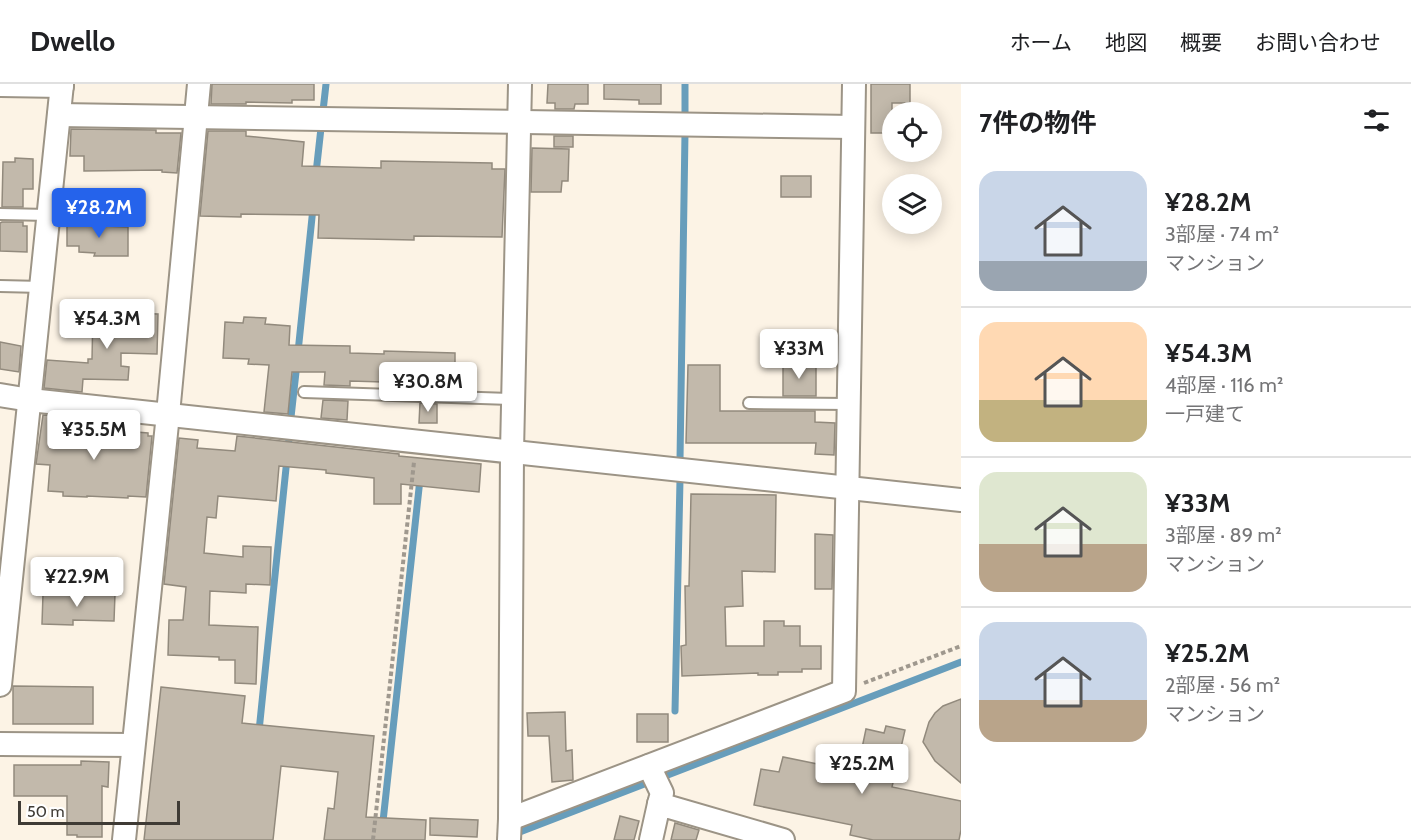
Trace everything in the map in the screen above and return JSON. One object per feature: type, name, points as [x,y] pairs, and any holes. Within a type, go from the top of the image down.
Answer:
[{"type":"street","points":[[124,840],[199,84]]},
{"type":"street","points":[[520,84],[512,452],[510,828],[656,785],[844,691],[854,84]]},
{"type":"street","points":[[0,85],[62,85],[0,685]]},
{"type":"street","points":[[59,115],[853,127]]},
{"type":"street","points":[[0,394],[30,400],[961,500]]},
{"type":"street","points":[[0,744],[133,745]]},
{"type":"street","points":[[651,840],[656,785]]},
{"type":"street","points":[[656,785],[783,840]]},
{"type":"lane","points":[[0,214],[49,215]]},
{"type":"lane","points":[[0,286],[42,287]]},
{"type":"lane","points":[[304,392],[513,399]]},
{"type":"lane","points":[[748,403],[849,404]]},
{"type":"path","points":[[373,840],[416,441]]},
{"type":"path","points":[[844,691],[961,646]]},
{"type":"building","points":[[212,84],[314,84],[314,100],[292,100],[292,103],[211,104]]},
{"type":"building","points":[[548,84],[588,84],[588,104],[575,104],[574,109],[555,109],[555,103],[547,103]]},
{"type":"building","points":[[604,84],[661,84],[661,104],[639,104],[639,100],[604,99]]},
{"type":"building","points":[[871,84],[910,84],[910,102],[882,102],[882,133],[871,133]]},
{"type":"building","points":[[71,129],[156,130],[156,133],[181,133],[177,173],[162,172],[162,170],[84,171],[84,156],[70,156]]},
{"type":"building","points":[[208,131],[246,131],[246,136],[304,142],[302,166],[381,168],[381,161],[492,163],[492,169],[505,169],[502,237],[414,236],[414,240],[318,238],[319,215],[200,216]]},
{"type":"building","points":[[554,136],[573,136],[573,147],[554,147]]},
{"type":"building","points":[[532,148],[569,149],[568,181],[562,181],[561,192],[531,192]]},
{"type":"building","points":[[15,158],[33,159],[33,189],[23,189],[23,207],[2,207],[3,162],[15,162]]},
{"type":"building","points":[[781,176],[811,176],[811,197],[781,197]]},
{"type":"building","points":[[79,221],[102,221],[102,226],[128,227],[128,256],[94,256],[95,253],[79,252],[79,246],[67,246],[67,226],[79,226]]},
{"type":"building","points":[[23,222],[23,226],[27,226],[27,252],[0,251],[0,223]]},
{"type":"building","points":[[93,312],[158,314],[157,354],[121,353],[121,366],[129,367],[128,380],[83,379],[82,392],[44,388],[47,360],[88,363],[88,359],[92,359]]},
{"type":"building","points":[[244,317],[266,318],[265,324],[290,326],[289,345],[350,346],[350,353],[384,354],[384,351],[455,353],[455,384],[438,384],[438,389],[420,388],[421,380],[383,379],[383,382],[350,381],[350,386],[324,385],[325,372],[292,372],[288,414],[264,412],[269,365],[248,364],[249,359],[223,358],[225,322],[243,323]]},
{"type":"building","points":[[0,342],[21,346],[19,372],[0,369]]},
{"type":"building","points":[[783,364],[816,365],[816,396],[783,396]]},
{"type":"building","points":[[688,365],[720,365],[720,411],[815,411],[815,422],[835,423],[834,455],[815,454],[816,443],[686,443]]},
{"type":"building","points":[[323,400],[348,401],[347,420],[321,418]]},
{"type":"building","points":[[420,403],[437,404],[437,423],[419,423]]},
{"type":"building","points":[[43,415],[66,417],[65,430],[123,434],[124,431],[148,433],[148,436],[152,436],[146,497],[63,496],[63,492],[48,491],[50,465],[36,464]]},
{"type":"building","points":[[237,436],[481,464],[479,492],[401,484],[401,504],[374,504],[374,478],[326,473],[326,470],[279,466],[276,501],[218,496],[216,518],[207,517],[204,553],[243,557],[243,546],[271,547],[270,585],[246,584],[246,593],[210,591],[209,625],[258,627],[256,684],[235,683],[235,660],[219,660],[219,657],[168,655],[169,620],[183,620],[186,587],[164,584],[179,438],[198,440],[197,448],[235,451]]},
{"type":"building","points":[[691,494],[776,495],[775,572],[742,571],[743,606],[725,607],[726,646],[764,646],[764,621],[784,621],[784,626],[800,626],[800,646],[821,646],[821,669],[778,672],[778,675],[758,675],[758,673],[682,676],[681,646],[686,645],[685,586],[689,586]]},
{"type":"building","points":[[815,534],[833,535],[832,589],[815,589]]},
{"type":"building","points":[[43,594],[115,594],[114,621],[73,620],[73,625],[42,624]]},
{"type":"building","points":[[13,686],[93,687],[93,724],[13,724]]},
{"type":"building","points":[[161,687],[245,696],[242,723],[374,736],[366,817],[426,820],[425,840],[324,840],[328,808],[334,809],[338,772],[281,766],[273,840],[144,840]]},
{"type":"building","points":[[961,699],[961,783],[935,761],[923,742],[929,722],[935,713],[943,706]]},
{"type":"building","points":[[565,712],[566,751],[572,750],[573,780],[552,782],[549,736],[528,736],[527,713]]},
{"type":"building","points":[[637,714],[668,714],[668,742],[637,742]]},
{"type":"building","points":[[886,726],[905,730],[892,787],[961,801],[959,840],[873,840],[850,835],[852,825],[754,805],[761,769],[779,772],[783,757],[857,772],[866,729],[884,733]]},
{"type":"building","points":[[81,761],[109,762],[108,787],[102,786],[102,837],[67,835],[67,796],[14,796],[14,765],[81,765]]},
{"type":"building","points":[[620,816],[639,821],[634,840],[614,840]]},
{"type":"building","points":[[430,818],[478,820],[477,837],[430,835]]},
{"type":"building","points":[[675,823],[699,830],[696,840],[671,840]]},
{"type":"waterway","points":[[323,111],[326,84]]},
{"type":"waterway","points":[[685,84],[685,118]]},
{"type":"waterway","points":[[316,173],[321,128]]},
{"type":"waterway","points":[[680,460],[685,133]]},
{"type":"waterway","points":[[298,352],[313,208]]},
{"type":"waterway","points":[[291,417],[297,363]]},
{"type":"waterway","points":[[259,731],[289,439]]},
{"type":"waterway","points":[[381,840],[420,479]]},
{"type":"waterway","points":[[675,711],[680,480]]},
{"type":"waterway","points":[[512,835],[961,662]]}]
